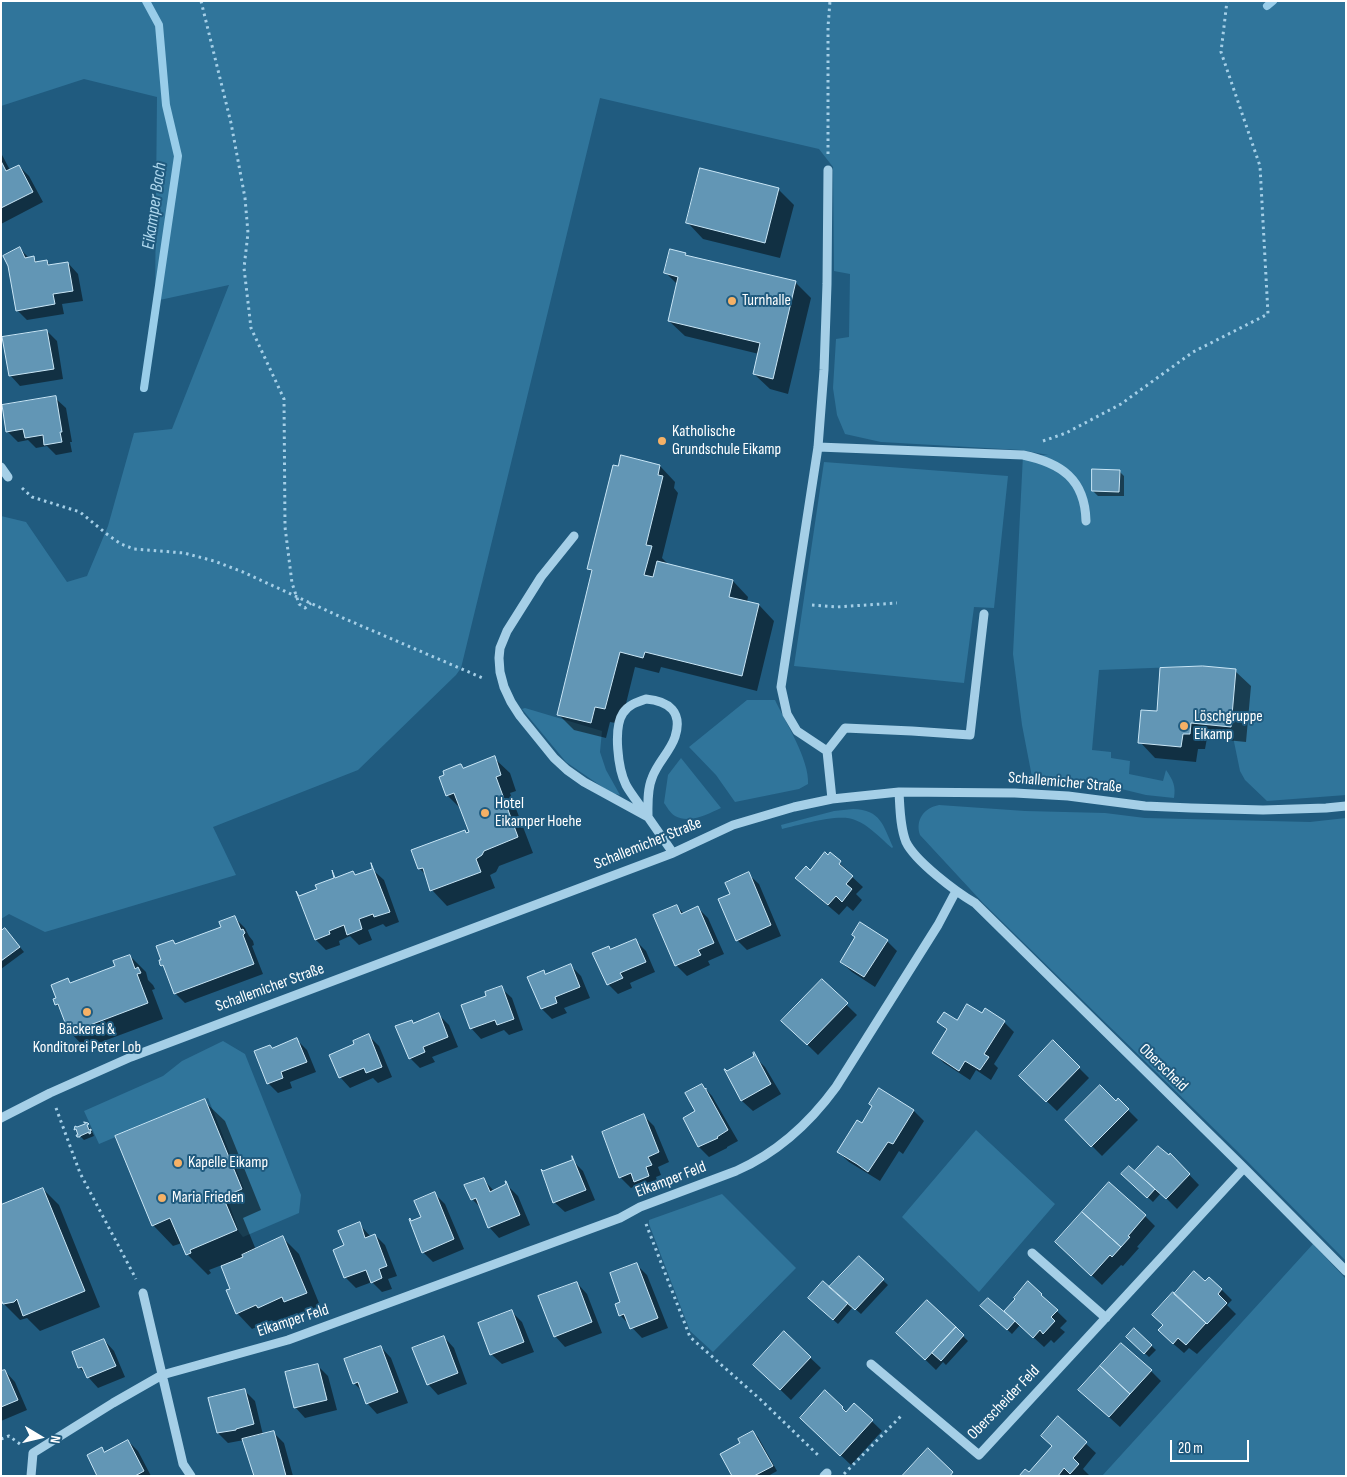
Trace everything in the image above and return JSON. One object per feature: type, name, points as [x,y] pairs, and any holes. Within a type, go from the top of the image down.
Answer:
[{"type":"street","points":[[827,752],[797,731],[787,714],[782,687],[818,447],[824,370],[828,170]]},
{"type":"street","points":[[818,447],[1023,456],[1041,459],[1060,468],[1076,484],[1086,507],[1086,521]]},
{"type":"street","points":[[1,467],[8,478]]},
{"type":"street","points":[[574,536],[541,577],[507,631],[500,648],[500,672],[510,702],[554,758],[567,770],[601,792],[648,817]]},
{"type":"street","points":[[832,799],[827,752],[845,728],[970,736],[984,614]]},
{"type":"street","points":[[648,817],[648,794],[652,779],[676,737],[677,724],[675,712],[669,705],[657,700],[646,699],[634,703],[624,711],[619,720],[617,735],[619,756],[625,783],[648,817],[673,853]]},
{"type":"street","points":[[899,792],[901,822],[906,842],[918,858],[956,892]]},
{"type":"street","name":"Schallemicher Straße","points":[[1,1118],[112,1065],[200,1030],[673,853],[733,825],[794,807],[832,799],[899,792],[1015,793],[1068,796],[1145,806],[1200,809],[1346,806]]},
{"type":"street","name":"Oberscheid","points":[[956,892],[975,903],[1346,1271]]},
{"type":"street","name":"Eikamper Feld","points":[[31,1476],[33,1453],[162,1374],[288,1340],[620,1218],[640,1207],[751,1164],[798,1131],[822,1107],[938,925],[956,892]]},
{"type":"street","name":"Oberscheider Feld","points":[[871,1364],[979,1455],[1244,1168]]},
{"type":"street","points":[[1032,1253],[1106,1318]]},
{"type":"street","points":[[143,1293],[184,1464],[191,1476]]},
{"type":"path","points":[[201,1],[231,123],[245,198],[248,233],[244,268],[251,328],[284,399],[285,527],[292,583],[298,604],[306,607],[312,603]]},
{"type":"path","points":[[828,170],[828,26],[830,1]]},
{"type":"path","points":[[1023,456],[1028,449],[1049,438],[1066,433],[1121,404],[1193,352],[1268,314],[1260,166],[1221,52],[1227,1]]},
{"type":"path","points":[[8,478],[32,497],[80,512],[108,535],[134,549],[184,553],[214,560],[466,672],[504,687]]},
{"type":"path","points":[[794,603],[836,607],[897,604]]},
{"type":"path","points":[[50,1093],[80,1173],[143,1293]]},
{"type":"path","points":[[640,1207],[690,1337],[761,1400],[825,1461]]},
{"type":"path","points":[[842,1476],[915,1401]]},
{"type":"shaded area","points":[[1,1],[1346,1],[1346,795],[1267,801],[1245,780],[1240,771],[1231,727],[1203,666],[1099,670],[1092,750],[1111,752],[1111,758],[1130,761],[1129,774],[1163,781],[1166,770],[1175,790],[1174,798],[1146,795],[1080,780],[1032,777],[1022,725],[1013,654],[1023,455],[1048,455],[1021,450],[881,442],[845,434],[837,415],[833,388],[836,339],[849,337],[850,274],[834,271],[833,167],[819,149],[600,98],[461,668],[456,675],[358,770],[213,827],[236,875],[45,932],[9,914],[1,919],[1,516],[26,522],[67,582],[87,576],[108,526],[134,433],[172,429],[229,285],[155,301],[157,97],[84,79],[1,106]]},
{"type":"shaded area","points":[[824,462],[1008,476],[994,608],[974,607],[964,683],[794,666]]},
{"type":"shaded area","points":[[747,700],[775,700],[801,753],[808,775],[808,784],[799,789],[735,802],[716,775],[689,747]]},
{"type":"shaded area","points":[[525,708],[602,731],[600,752],[606,770],[620,795],[611,793],[566,762],[522,709]]},
{"type":"shaded area","points":[[681,758],[721,808],[692,819],[680,818],[670,812],[664,803],[668,775]]},
{"type":"shaded area","points":[[939,805],[1025,811],[1105,813],[1145,818],[1310,822],[1346,818],[1346,1261],[1237,1151],[983,903],[920,835],[919,824],[922,816],[929,809]]},
{"type":"shaded area","points":[[853,809],[870,812],[880,820],[893,847],[865,825],[848,818],[819,820],[782,829],[781,825],[834,811]]},
{"type":"shaded area","points":[[223,1041],[245,1054],[301,1195],[299,1213],[243,1237],[239,1232],[226,1195],[244,1189],[208,1098],[99,1144],[84,1111],[163,1076],[182,1061]]},
{"type":"shaded area","points":[[976,1130],[1055,1204],[979,1292],[902,1217]]},
{"type":"shaded area","points":[[722,1194],[796,1268],[713,1352],[690,1331],[649,1220]]},
{"type":"shaded area","points":[[1313,1244],[1346,1279],[1346,1476],[1102,1476]]},
{"type":"building","points":[[1,161],[6,171],[19,165],[33,192],[1,208]]},
{"type":"building","points":[[700,168],[779,188],[765,243],[686,223]]},
{"type":"building","points":[[20,247],[25,258],[34,256],[35,262],[47,260],[48,265],[68,262],[73,291],[53,294],[55,304],[16,311],[8,266],[3,256]]},
{"type":"building","name":"Turnhalle","points":[[670,249],[686,253],[685,255],[796,281],[773,379],[753,374],[760,343],[668,321],[678,277],[664,273]]},
{"type":"building","points":[[47,330],[54,369],[9,376],[2,337]]},
{"type":"building","points":[[56,396],[62,442],[44,445],[43,435],[25,438],[23,429],[6,432],[2,405]]},
{"type":"building","points":[[621,455],[660,465],[658,475],[663,476],[646,545],[652,546],[644,575],[653,577],[657,561],[733,580],[729,597],[759,604],[742,676],[645,652],[643,658],[620,652],[605,709],[595,707],[591,723],[557,715],[592,570],[587,569],[613,465],[618,466]]},
{"type":"building","points":[[1092,469],[1120,470],[1119,492],[1092,491]]},
{"type":"building","points":[[1203,666],[1236,669],[1231,727],[1191,723],[1190,734],[1183,734],[1181,747],[1138,743],[1141,710],[1157,711],[1160,668]]},
{"type":"building","name":"Hotel Eikamper Hoehe","points":[[495,756],[501,775],[496,777],[518,837],[484,851],[476,859],[481,872],[430,891],[423,868],[418,869],[411,850],[465,830],[466,833],[469,832],[454,793],[446,796],[439,777],[444,775],[443,771],[460,764],[463,768]]},
{"type":"building","points":[[825,852],[828,855],[830,852],[841,861],[839,864],[853,876],[846,884],[852,889],[842,902],[836,896],[828,905],[795,878],[806,866],[810,870]]},
{"type":"building","points":[[371,863],[390,912],[374,917],[373,914],[359,919],[362,929],[347,935],[344,925],[329,931],[330,934],[315,940],[296,891],[299,896],[317,889],[315,885],[334,878],[332,870],[335,878],[353,871],[355,875],[372,869]]},
{"type":"building","points":[[749,872],[771,925],[736,941],[718,899],[730,894],[725,883]]},
{"type":"building","points":[[677,905],[681,914],[698,906],[714,943],[698,950],[701,955],[675,966],[653,915]]},
{"type":"building","points":[[235,916],[241,930],[243,929],[245,933],[243,935],[254,964],[174,994],[163,965],[160,965],[159,960],[161,960],[156,946],[173,940],[175,944],[221,927],[219,922]]},
{"type":"building","points":[[860,922],[888,940],[864,977],[840,962],[855,937],[852,935]]},
{"type":"building","points":[[5,928],[20,947],[1,961],[1,931]]},
{"type":"building","points":[[636,939],[646,962],[620,973],[623,978],[607,985],[592,953],[609,946],[610,949]]},
{"type":"building","points":[[130,955],[135,969],[138,967],[141,973],[137,974],[148,1003],[69,1033],[58,1004],[55,1005],[53,999],[56,998],[51,985],[68,978],[70,983],[115,966],[113,961]]},
{"type":"building","points":[[571,964],[580,987],[555,997],[557,1003],[541,1009],[527,977],[544,970],[545,974]]},
{"type":"building","points":[[822,979],[848,1003],[807,1045],[781,1021]]},
{"type":"building","points":[[502,986],[514,1019],[497,1025],[495,1020],[470,1029],[461,1005],[486,996],[485,992]]},
{"type":"building","points":[[967,1004],[982,1013],[985,1008],[1005,1021],[984,1054],[989,1057],[980,1070],[965,1061],[959,1071],[932,1053],[947,1029],[937,1022],[944,1012],[957,1020]]},
{"type":"building","points":[[439,1013],[448,1037],[423,1047],[425,1052],[409,1059],[395,1026],[412,1020],[413,1023]]},
{"type":"building","points":[[369,1034],[382,1067],[366,1073],[364,1068],[339,1078],[329,1055],[354,1044],[353,1041]]},
{"type":"building","points":[[297,1038],[307,1062],[281,1072],[283,1078],[267,1084],[254,1051],[270,1045],[272,1048]]},
{"type":"building","points":[[1053,1040],[1080,1067],[1046,1102],[1019,1076]]},
{"type":"building","points":[[754,1052],[771,1084],[741,1101],[724,1069],[727,1071],[754,1056]]},
{"type":"building","points":[[702,1084],[706,1088],[728,1130],[718,1138],[698,1147],[683,1118],[695,1111],[685,1093]]},
{"type":"building","points":[[1100,1085],[1116,1101],[1118,1098],[1129,1109],[1091,1147],[1065,1120]]},
{"type":"building","points":[[879,1088],[914,1110],[893,1144],[888,1142],[868,1172],[837,1152],[857,1120],[862,1123],[872,1106],[869,1104]]},
{"type":"building","name":"Kapelle Eikamp","points":[[205,1099],[242,1189],[223,1197],[237,1230],[190,1250],[191,1253],[186,1255],[170,1218],[152,1226],[115,1136]]},
{"type":"building","points":[[644,1114],[659,1152],[648,1157],[652,1165],[646,1167],[649,1176],[634,1182],[631,1173],[619,1178],[602,1132]]},
{"type":"building","points":[[84,1122],[89,1124],[87,1125],[89,1130],[91,1129],[91,1133],[89,1134],[89,1132],[77,1137],[76,1129],[74,1130],[75,1126],[85,1124]]},
{"type":"building","points":[[1158,1146],[1169,1155],[1170,1153],[1190,1174],[1166,1199],[1135,1171]]},
{"type":"building","points":[[572,1156],[586,1190],[553,1203],[541,1169],[543,1171],[572,1160]]},
{"type":"building","points":[[1129,1166],[1155,1189],[1147,1198],[1121,1174]]},
{"type":"building","points":[[484,1178],[490,1192],[506,1184],[506,1181],[520,1215],[488,1228],[476,1198],[471,1200],[464,1185]]},
{"type":"building","points":[[1109,1182],[1146,1215],[1121,1247],[1082,1212]]},
{"type":"building","points":[[43,1188],[85,1291],[23,1316],[17,1299],[14,1302],[3,1304],[1,1300],[1,1205]]},
{"type":"building","points":[[435,1192],[454,1239],[422,1253],[409,1219],[411,1221],[421,1217],[414,1201]]},
{"type":"building","points":[[1082,1212],[1121,1247],[1112,1257],[1110,1255],[1091,1276],[1055,1242]]},
{"type":"building","points":[[360,1222],[365,1238],[375,1234],[387,1266],[379,1269],[382,1278],[371,1283],[366,1270],[344,1278],[333,1250],[344,1245],[338,1231]]},
{"type":"building","points":[[283,1236],[307,1293],[284,1302],[282,1297],[258,1308],[256,1305],[236,1314],[226,1290],[230,1289],[221,1266]]},
{"type":"building","points":[[859,1256],[884,1279],[855,1310],[829,1287]]},
{"type":"building","points":[[637,1263],[658,1318],[630,1329],[624,1314],[619,1316],[615,1304],[620,1302],[610,1273]]},
{"type":"building","points":[[1194,1271],[1205,1281],[1209,1277],[1222,1289],[1218,1294],[1227,1303],[1207,1324],[1174,1294]]},
{"type":"building","points":[[823,1281],[848,1303],[833,1320],[808,1298]]},
{"type":"building","points":[[1028,1281],[1058,1310],[1051,1317],[1055,1321],[1043,1334],[1040,1330],[1033,1338],[1004,1311]]},
{"type":"building","points":[[577,1282],[592,1322],[554,1337],[538,1296]]},
{"type":"building","points":[[1173,1292],[1206,1323],[1186,1345],[1178,1338],[1173,1344],[1158,1330],[1163,1325],[1152,1315]]},
{"type":"building","points":[[988,1298],[1015,1321],[1007,1330],[980,1306]]},
{"type":"building","points":[[927,1300],[956,1327],[925,1360],[896,1333]]},
{"type":"building","points":[[512,1310],[524,1342],[490,1355],[478,1323]]},
{"type":"building","points":[[956,1327],[964,1335],[941,1361],[932,1353]]},
{"type":"building","points":[[1134,1328],[1152,1345],[1144,1354],[1126,1337]]},
{"type":"building","points":[[784,1331],[811,1357],[780,1390],[753,1365]]},
{"type":"building","points":[[444,1336],[458,1373],[427,1385],[412,1348]]},
{"type":"building","points":[[104,1339],[116,1366],[87,1378],[82,1367],[78,1368],[72,1352]]},
{"type":"building","points":[[1121,1343],[1152,1370],[1130,1394],[1100,1366]]},
{"type":"building","points":[[381,1346],[398,1392],[366,1404],[358,1382],[353,1384],[344,1359]]},
{"type":"building","points":[[318,1364],[327,1400],[294,1408],[285,1372]]},
{"type":"building","points":[[1100,1366],[1130,1394],[1109,1417],[1078,1390]]},
{"type":"building","points":[[5,1370],[18,1400],[1,1407],[1,1371]]},
{"type":"building","points":[[245,1389],[254,1424],[236,1430],[217,1433],[208,1398]]},
{"type":"building","points":[[825,1390],[846,1412],[854,1403],[873,1420],[840,1456],[800,1418]]},
{"type":"building","points":[[1058,1416],[1087,1442],[1073,1458],[1079,1464],[1070,1474],[1064,1468],[1058,1476],[1019,1476],[1025,1469],[1029,1472],[1052,1446],[1041,1436]]},
{"type":"building","points":[[274,1431],[286,1476],[254,1476],[242,1439]]},
{"type":"building","points":[[753,1431],[773,1466],[754,1476],[732,1476],[720,1454],[740,1443],[738,1439]]},
{"type":"building","points":[[128,1440],[144,1471],[135,1476],[97,1476],[87,1455],[102,1447],[104,1452]]},
{"type":"building","points":[[928,1448],[953,1472],[950,1476],[902,1476]]},
{"type":"waterway","name":"Eikamper Bach","points":[[144,388],[178,156],[166,105],[159,25],[146,1]]},
{"type":"waterway","points":[[1267,6],[1273,1]]},
{"type":"place","name":"Turnhalle","points":[[732,301]]},
{"type":"place","name":"Katholische Grundschule Eikamp","points":[[662,441]]},
{"type":"place","name":"Löschgruppe Eikamp","points":[[1184,726]]},
{"type":"place","name":"Hotel Eikamper Hoehe","points":[[485,813]]},
{"type":"place","name":"Bäckerei & Konditorei Peter Lob","points":[[87,1012]]},
{"type":"place","name":"Kapelle Eikamp","points":[[178,1163]]},
{"type":"place","name":"Maria Frieden","points":[[162,1198]]}]
